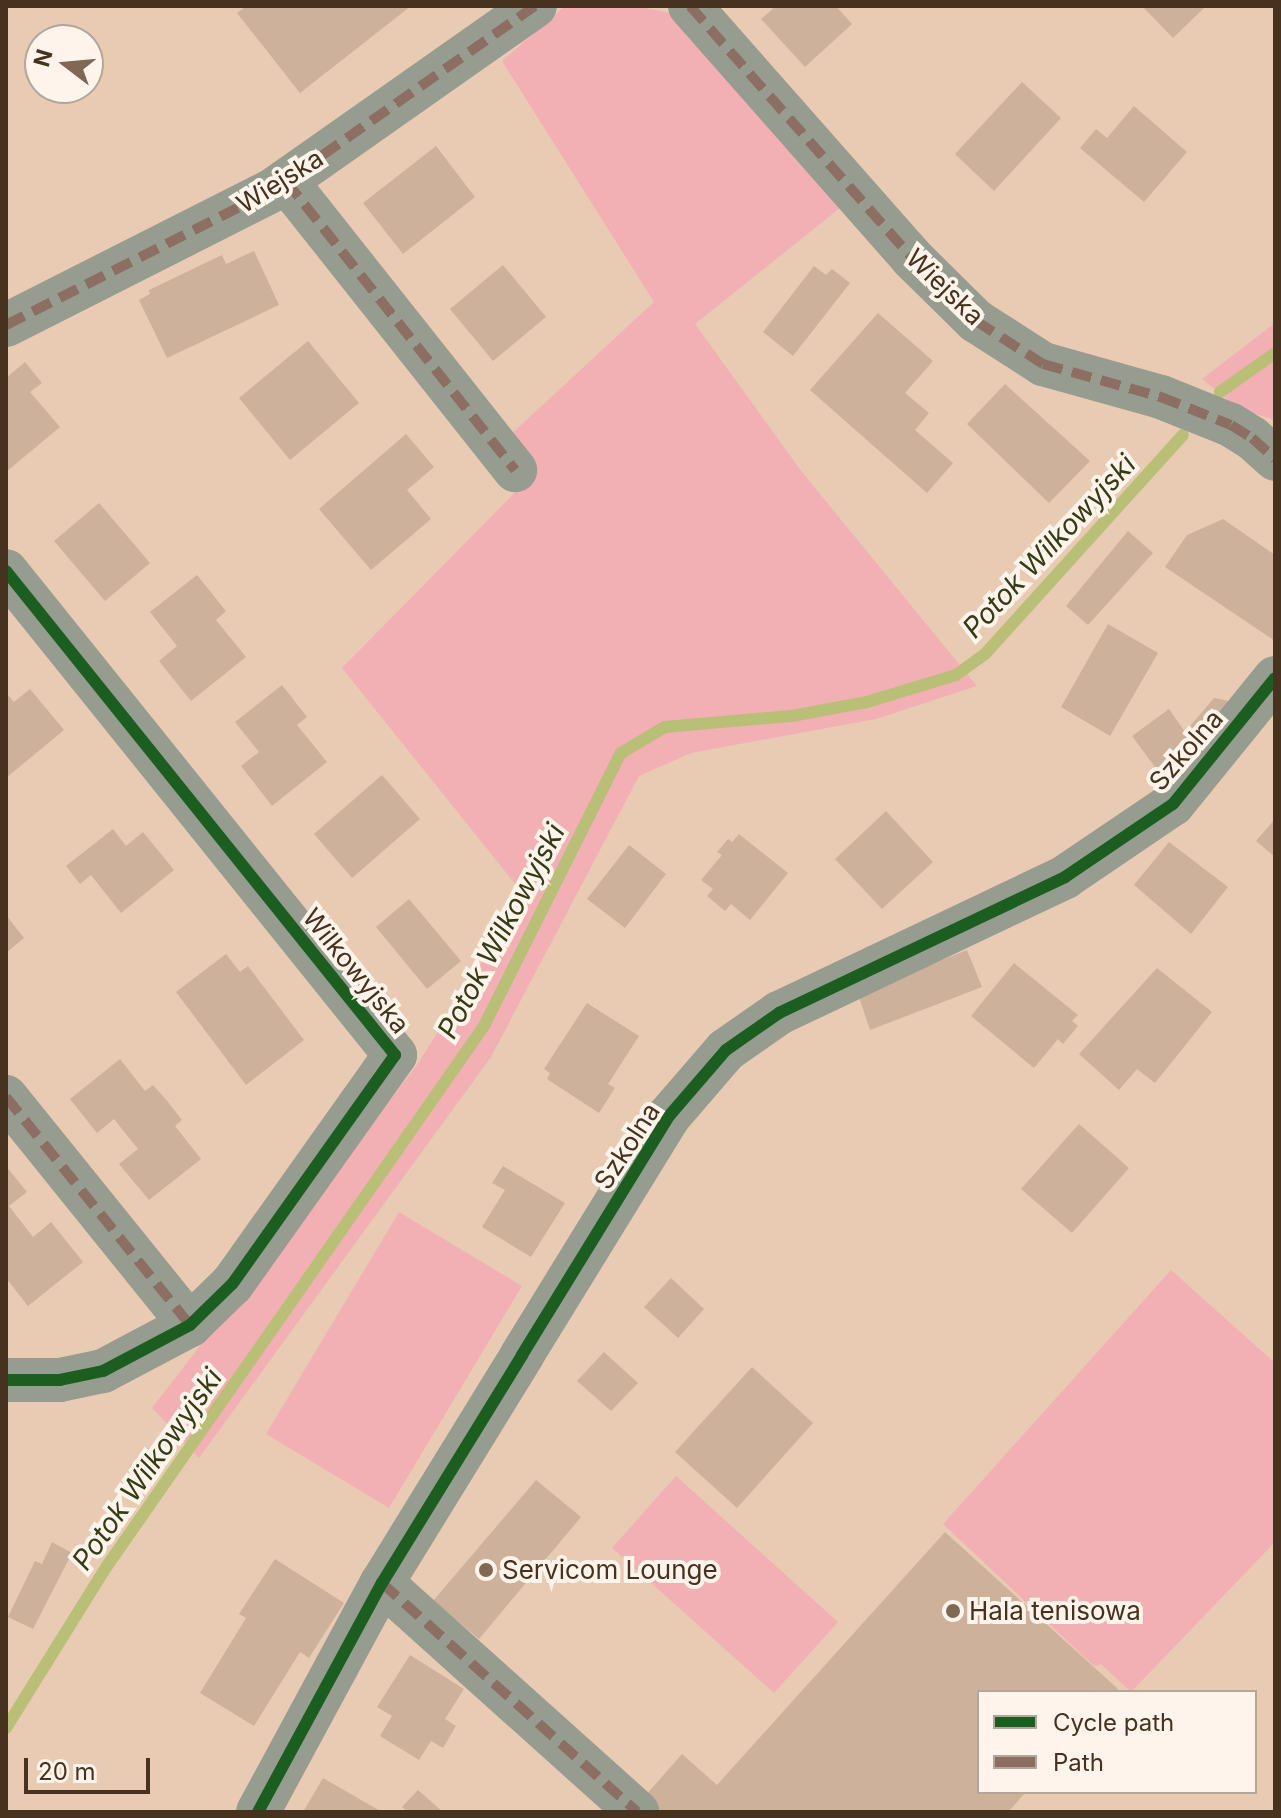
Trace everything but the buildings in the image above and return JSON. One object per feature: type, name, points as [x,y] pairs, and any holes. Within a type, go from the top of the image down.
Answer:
[{"type":"street","name":"Wiejska","points":[[6,325],[286,181],[535,6]]},
{"type":"street","name":"Wiejska","points":[[690,6],[911,257],[976,321],[1043,364],[1189,406],[1231,425],[1252,438],[1275,459]]},
{"type":"street","points":[[286,181],[515,470]]},
{"type":"street","name":"Wilkowyjska","points":[[6,571],[395,1055],[232,1284],[190,1325],[103,1371],[60,1380],[6,1380]]},
{"type":"street","name":"Szkolna","points":[[258,1812],[382,1583],[669,1116],[726,1050],[779,1013],[1065,877],[1173,804],[1275,678]]},
{"type":"street","points":[[6,1097],[190,1325]]},
{"type":"street","points":[[382,1583],[637,1812]]},
{"type":"shaded area","points":[[565,6],[635,6],[676,14],[845,204],[695,324],[802,472],[977,686],[876,719],[691,753],[639,776],[491,1057],[199,1458],[152,1408],[417,1065],[524,895],[342,668],[537,470],[508,437],[654,302],[502,61]]},
{"type":"shaded area","points":[[1275,323],[1275,420],[1239,409],[1202,379]]},
{"type":"shaded area","points":[[399,1212],[522,1286],[389,1508],[266,1434]]},
{"type":"shaded area","points":[[1171,1270],[1275,1363],[1275,1542],[1133,1690],[1129,1690],[1101,1664],[1094,1666],[943,1524]]},
{"type":"shaded area","points":[[676,1476],[838,1622],[774,1693],[612,1548]]},
{"type":"waterway","name":"Potok Wilkowyjski","points":[[1220,392],[1275,353]]},
{"type":"waterway","name":"Potok Wilkowyjski","points":[[6,1728],[107,1566],[484,1026],[621,753],[665,727],[792,716],[867,702],[956,675],[985,654],[1183,435]]},
{"type":"marked path","points":[[6,325],[273,190],[535,6]]},
{"type":"marked path","points":[[690,6],[911,257],[976,321],[1043,364],[1161,397],[1231,425],[1252,438],[1275,459]]},
{"type":"marked path","points":[[286,181],[515,470]]},
{"type":"marked path","points":[[6,1097],[190,1325]]},
{"type":"marked path","points":[[382,1583],[637,1812]]},
{"type":"cycle path","points":[[6,571],[395,1055],[232,1284],[190,1325],[103,1371],[60,1380],[6,1380]]},
{"type":"cycle path","points":[[258,1812],[382,1583],[522,1355],[669,1116],[726,1050],[779,1013],[1065,877],[1173,804],[1275,678]]},
{"type":"place","name":"Servicom Lounge","points":[[486,1570]]},
{"type":"place","name":"Hala tenisowa","points":[[953,1611]]}]
